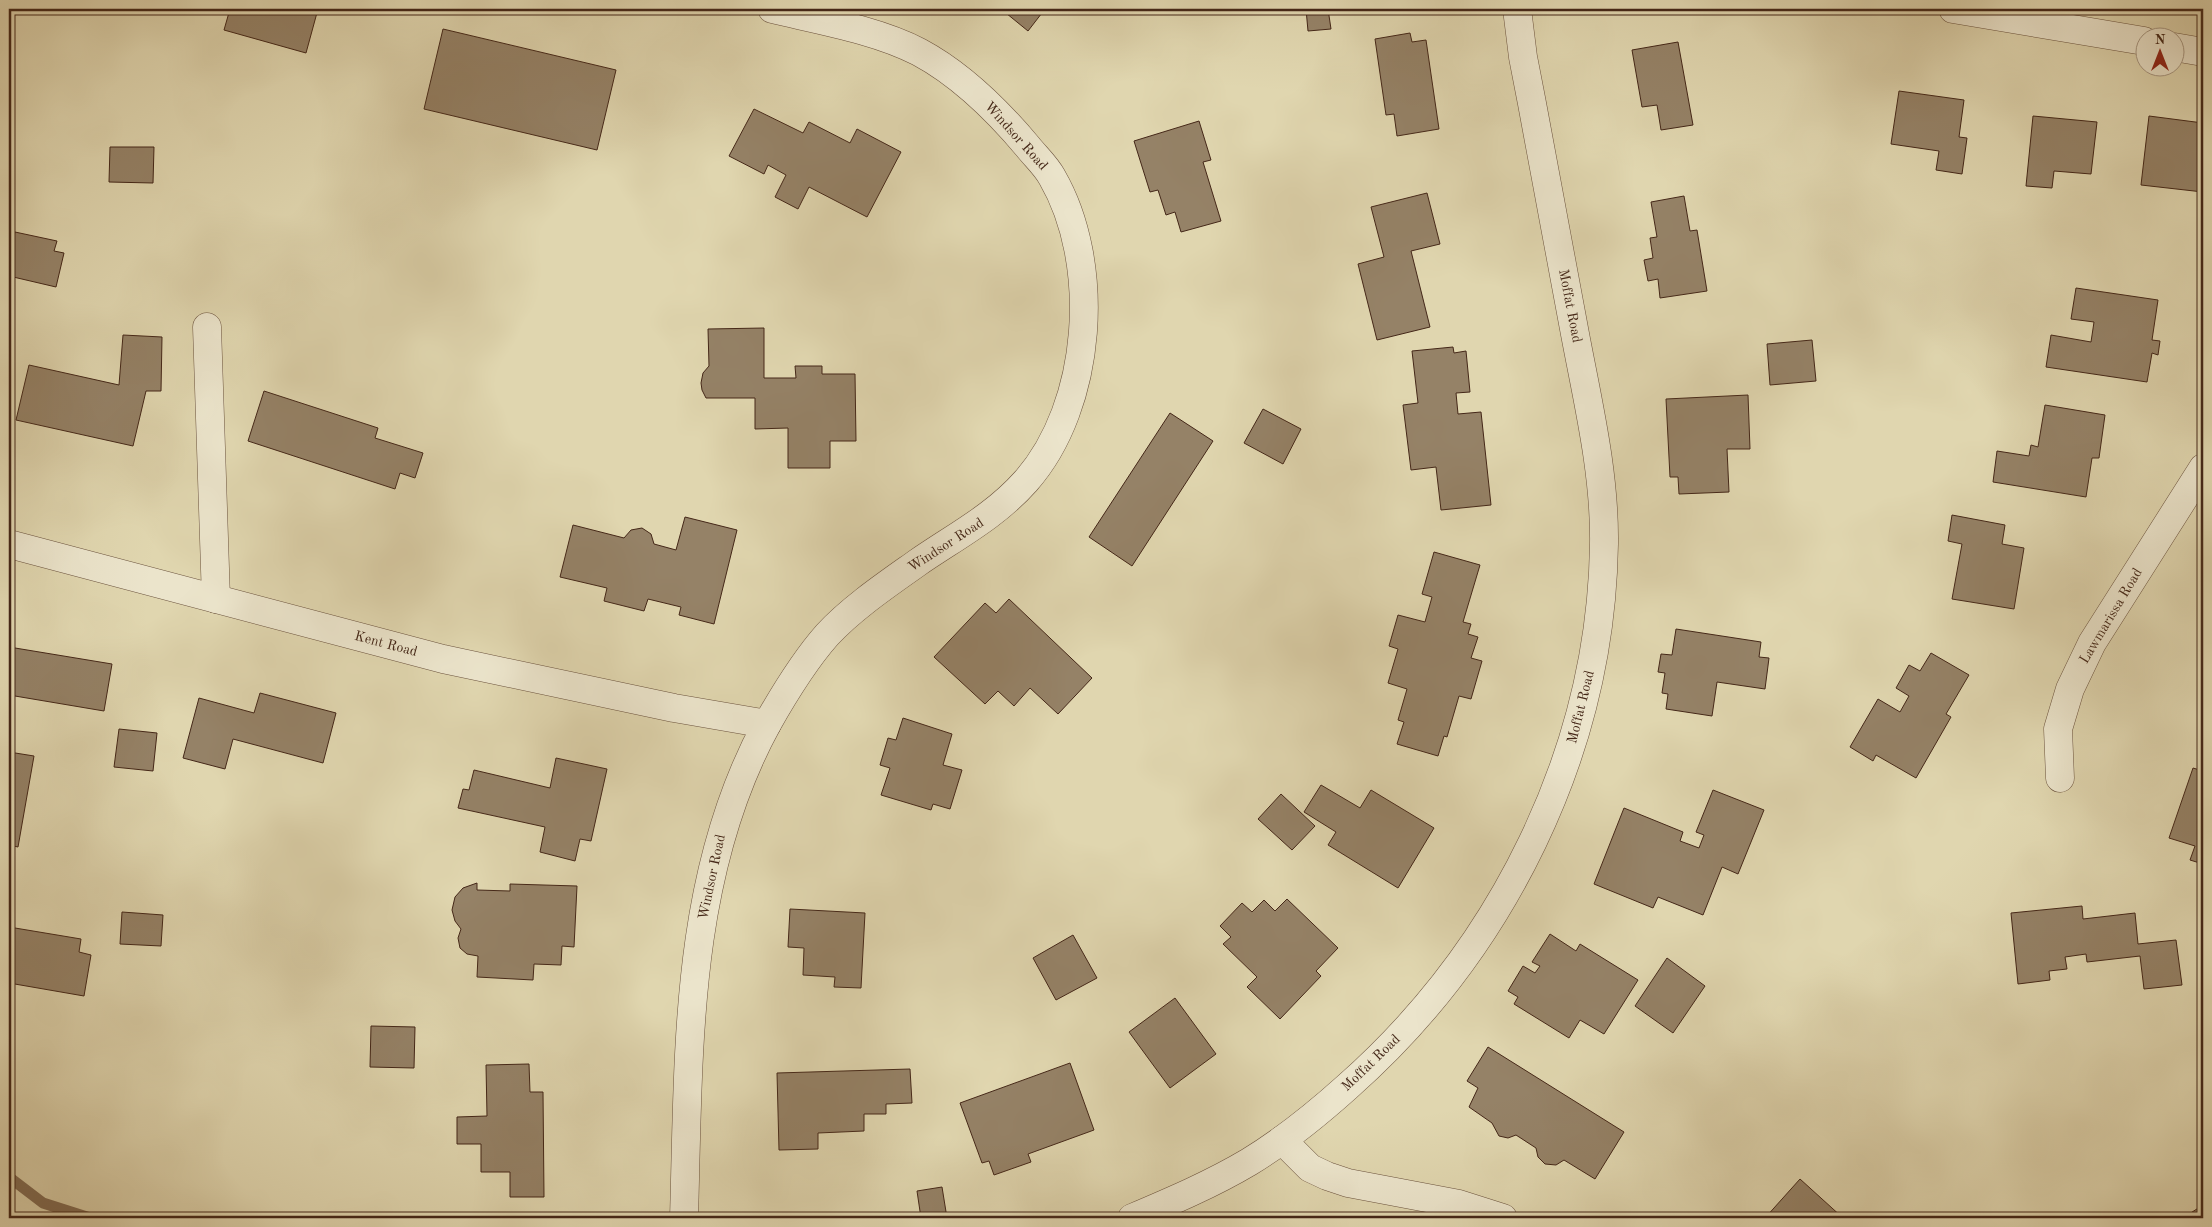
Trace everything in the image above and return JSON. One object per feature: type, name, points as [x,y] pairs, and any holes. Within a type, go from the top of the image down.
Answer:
[{"type":"street","name":"Windsor Road","points":[[684,1218],[691,1011],[709,878],[727,812],[767,724],[793,681],[827,635],[867,600],[912,567],[991,516],[1028,479],[1060,428],[1078,369],[1085,303],[1073,225],[1051,176],[1012,127],[964,82],[917,51],[859,31],[772,9]]},
{"type":"street","name":"Moffat Road","points":[[1132,1218],[1218,1179],[1282,1140],[1339,1094],[1394,1042],[1446,982],[1491,919],[1512,882],[1549,806],[1575,737],[1591,663],[1604,543],[1598,453],[1523,57],[1517,9]]},
{"type":"street","points":[[1953,9],[2134,39]]},
{"type":"street","points":[[2184,49],[2203,52]]},
{"type":"street","points":[[207,328],[216,598]]},
{"type":"street","name":"Lawmarissa Road","points":[[2060,778],[2058,729],[2070,689],[2092,643],[2203,468]]},
{"type":"street","name":"Kent Road","points":[[9,544],[443,659],[674,708],[767,724]]},
{"type":"street","points":[[1282,1140],[1310,1168],[1327,1176],[1348,1183],[1459,1204],[1503,1218]]},
{"type":"building","points":[[230,9],[318,9],[306,53],[224,30]]},
{"type":"building","points":[[1001,9],[1045,9],[1028,31]]},
{"type":"building","points":[[1306,9],[1328,9],[1331,29],[1308,31]]},
{"type":"building","points":[[443,29],[616,70],[597,150],[424,109]]},
{"type":"building","points":[[1410,33],[1412,42],[1426,40],[1439,129],[1397,136],[1394,114],[1386,115],[1375,39]]},
{"type":"building","points":[[1678,42],[1693,125],[1661,130],[1657,105],[1642,107],[1632,50]]},
{"type":"building","points":[[1899,91],[1964,100],[1959,137],[1967,138],[1962,174],[1936,170],[1939,151],[1891,144]]},
{"type":"building","points":[[754,109],[803,133],[809,122],[850,143],[857,129],[901,152],[867,217],[809,187],[798,209],[775,197],[786,175],[768,165],[764,174],[729,156]]},
{"type":"building","points":[[2033,116],[2097,122],[2091,174],[2054,171],[2052,188],[2026,186]]},
{"type":"building","points":[[2149,116],[2203,123],[2203,192],[2141,185]]},
{"type":"building","points":[[1199,121],[1211,160],[1203,162],[1221,221],[1181,232],[1175,212],[1166,215],[1158,190],[1150,192],[1134,141]]},
{"type":"building","points":[[110,147],[154,147],[153,183],[109,182]]},
{"type":"building","points":[[1427,193],[1440,244],[1411,251],[1430,327],[1377,340],[1358,264],[1384,257],[1371,207]]},
{"type":"building","points":[[1684,196],[1690,231],[1697,230],[1707,291],[1660,298],[1658,279],[1648,281],[1644,260],[1653,258],[1650,238],[1657,237],[1651,202]]},
{"type":"building","points":[[15,232],[57,241],[54,251],[64,253],[56,287],[9,276],[9,257]]},
{"type":"building","points":[[2076,288],[2158,300],[2152,340],[2160,341],[2158,355],[2152,353],[2147,382],[2046,367],[2051,335],[2091,342],[2094,322],[2071,319]]},
{"type":"building","points":[[764,328],[764,378],[796,378],[795,366],[822,366],[822,374],[855,374],[856,441],[830,441],[830,468],[788,468],[788,428],[755,429],[755,398],[706,398],[702,390],[703,373],[709,366],[708,329]]},
{"type":"building","points":[[123,335],[162,337],[161,391],[146,391],[133,446],[16,420],[29,365],[119,385]]},
{"type":"building","points":[[1812,340],[1816,381],[1770,385],[1767,344]]},
{"type":"building","points":[[1453,347],[1454,353],[1466,351],[1470,392],[1456,393],[1458,414],[1481,412],[1491,505],[1441,510],[1436,467],[1411,470],[1403,405],[1418,403],[1412,351]]},
{"type":"building","points":[[264,391],[378,428],[375,438],[423,453],[415,478],[400,473],[395,489],[248,441]]},
{"type":"building","points":[[1748,395],[1750,449],[1727,449],[1729,492],[1679,494],[1678,477],[1670,477],[1666,399]]},
{"type":"building","points":[[2045,405],[2105,415],[2099,458],[2092,458],[2086,497],[1993,482],[1997,451],[2029,456],[2031,445],[2038,447]]},
{"type":"building","points":[[1263,409],[1301,429],[1283,464],[1244,443]]},
{"type":"building","points":[[1170,413],[1213,441],[1132,566],[1089,537]]},
{"type":"building","points":[[1952,515],[2005,525],[2002,544],[2024,548],[2014,609],[1952,599],[1962,544],[1948,541]]},
{"type":"building","points":[[685,517],[737,530],[714,624],[679,615],[681,607],[648,599],[644,611],[604,601],[607,588],[560,577],[573,525],[624,538],[631,530],[642,528],[651,534],[654,544],[676,550]]},
{"type":"building","points":[[1434,552],[1480,565],[1463,622],[1471,624],[1468,634],[1478,637],[1471,658],[1482,661],[1471,699],[1459,696],[1447,737],[1444,736],[1438,756],[1397,744],[1404,722],[1398,720],[1407,689],[1388,683],[1398,649],[1389,646],[1398,615],[1425,622],[1432,597],[1422,594]]},
{"type":"building","points":[[1009,599],[1092,678],[1058,714],[1030,688],[1014,706],[998,691],[985,704],[934,657],[985,603],[996,613]]},
{"type":"building","points":[[1676,629],[1761,642],[1759,657],[1769,658],[1765,689],[1717,682],[1712,716],[1666,709],[1668,694],[1662,693],[1665,673],[1658,672],[1661,654],[1672,655]]},
{"type":"building","points":[[9,647],[112,664],[104,711],[9,695]]},
{"type":"building","points":[[1931,653],[1969,675],[1946,714],[1951,717],[1916,778],[1876,755],[1873,761],[1850,747],[1878,699],[1900,712],[1909,696],[1896,688],[1909,665],[1920,671]]},
{"type":"building","points":[[260,693],[336,713],[323,763],[233,739],[225,769],[183,758],[199,698],[254,713]]},
{"type":"building","points":[[903,718],[952,734],[943,765],[962,770],[950,809],[933,804],[931,810],[881,795],[890,768],[880,765],[888,738],[896,740]]},
{"type":"building","points":[[119,729],[157,733],[153,771],[114,767]]},
{"type":"building","points":[[9,752],[34,756],[18,847],[9,845]]},
{"type":"building","points":[[556,758],[607,769],[591,841],[580,839],[575,861],[540,852],[545,827],[458,808],[463,789],[469,790],[474,770],[550,788]]},
{"type":"building","points":[[2193,768],[2203,771],[2203,864],[2190,860],[2195,846],[2169,838]]},
{"type":"building","points":[[1321,785],[1360,808],[1371,790],[1434,828],[1398,888],[1328,845],[1336,832],[1304,812]]},
{"type":"building","points":[[1713,790],[1764,810],[1738,874],[1722,867],[1703,915],[1658,897],[1653,908],[1594,884],[1624,808],[1683,832],[1680,841],[1699,848],[1704,835],[1696,832]]},
{"type":"building","points":[[1281,794],[1315,826],[1292,850],[1258,819]]},
{"type":"building","points":[[477,883],[477,890],[510,891],[510,884],[577,886],[574,947],[562,946],[561,965],[534,964],[533,980],[477,977],[478,956],[467,954],[460,948],[458,938],[461,929],[455,921],[452,910],[455,897],[463,888]]},
{"type":"building","points":[[1287,899],[1338,948],[1316,971],[1321,976],[1280,1019],[1247,987],[1257,977],[1223,944],[1231,937],[1220,926],[1242,903],[1252,912],[1264,900],[1275,911]]},
{"type":"building","points":[[2082,906],[2083,919],[2135,913],[2138,944],[2176,940],[2182,985],[2144,989],[2140,956],[2087,962],[2086,954],[2065,957],[2067,969],[2049,971],[2050,980],[2018,984],[2011,913]]},
{"type":"building","points":[[790,909],[865,913],[861,988],[834,987],[835,977],[803,975],[804,948],[788,947]]},
{"type":"building","points":[[122,912],[163,915],[161,946],[120,944]]},
{"type":"building","points":[[9,927],[81,939],[79,952],[91,955],[84,996],[9,983]]},
{"type":"building","points":[[1550,934],[1576,951],[1580,944],[1638,980],[1604,1034],[1580,1020],[1569,1038],[1514,1004],[1518,997],[1508,991],[1523,966],[1535,973],[1540,966],[1532,962]]},
{"type":"building","points":[[1073,935],[1097,978],[1056,1000],[1033,958]]},
{"type":"building","points":[[1667,958],[1705,986],[1673,1033],[1635,1006]]},
{"type":"building","points":[[1175,998],[1216,1054],[1170,1088],[1129,1032]]},
{"type":"building","points":[[371,1026],[415,1027],[414,1068],[370,1067]]},
{"type":"building","points":[[1488,1047],[1624,1132],[1595,1179],[1564,1160],[1556,1165],[1545,1164],[1538,1157],[1536,1148],[1516,1135],[1508,1138],[1499,1136],[1492,1123],[1469,1107],[1478,1088],[1467,1081]]},
{"type":"building","points":[[1070,1063],[1094,1130],[1028,1154],[1031,1162],[994,1175],[989,1161],[982,1163],[960,1103]]},
{"type":"building","points":[[529,1064],[530,1092],[543,1092],[544,1197],[510,1197],[510,1172],[481,1172],[481,1144],[457,1144],[457,1117],[487,1116],[486,1065]]},
{"type":"building","points":[[910,1069],[912,1103],[886,1104],[886,1114],[864,1114],[864,1131],[818,1133],[818,1149],[779,1150],[777,1073]]},
{"type":"building","points":[[1800,1179],[1843,1218],[1765,1218]]},
{"type":"building","points":[[942,1187],[947,1218],[921,1218],[917,1191]]},
{"type":"building","points":[[2203,1205],[2203,1218],[2187,1218],[2186,1216]]},
{"type":"building","points":[[1893,1217],[1893,1218],[1853,1218]]},
{"type":"waterway","points":[[9,1177],[43,1203],[90,1218]]}]
